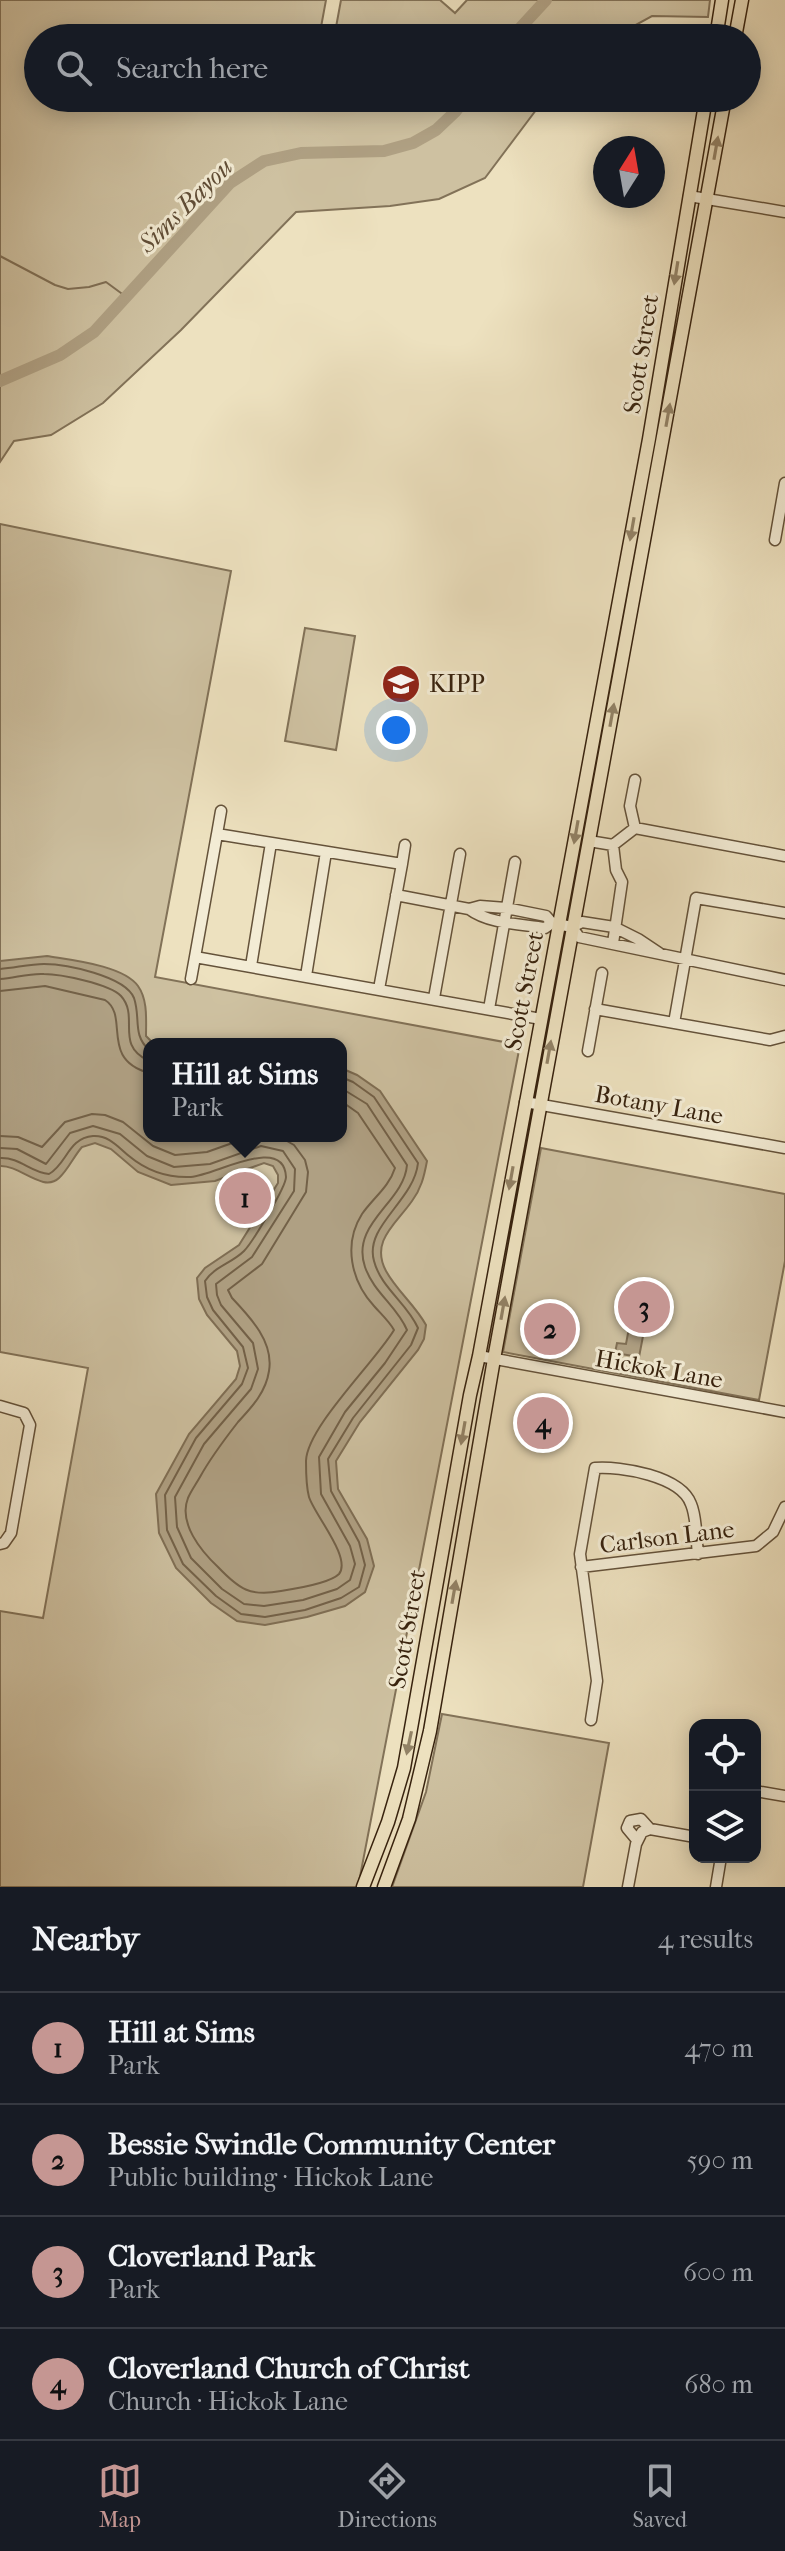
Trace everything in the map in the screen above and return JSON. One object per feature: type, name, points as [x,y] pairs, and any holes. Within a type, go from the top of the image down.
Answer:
[{"type":"main road","points":[[718,24],[722,0]]},
{"type":"main road","points":[[738,24],[742,0]]},
{"type":"main road","name":"Scott Street","points":[[363,1887],[397,1794],[412,1728],[470,1395],[561,925],[649,439],[704,112]]},
{"type":"main road","name":"Scott Street","points":[[384,1887],[421,1777],[540,1104],[561,925],[589,841],[723,112]]},
{"type":"main road","points":[[649,439],[663,441]]},
{"type":"main road","points":[[609,655],[623,657]]},
{"type":"main road","points":[[588,770],[602,773]]},
{"type":"main road","points":[[502,1228],[518,1231]]},
{"type":"main road","points":[[421,1679],[438,1683]]},
{"type":"street","points":[[689,196],[785,212]]},
{"type":"street","points":[[775,540],[785,483]]},
{"type":"street","points":[[635,780],[630,806],[635,828]]},
{"type":"street","points":[[191,979],[221,811]]},
{"type":"street","points":[[589,841],[613,845],[635,828],[785,856]]},
{"type":"street","points":[[217,834],[402,864]]},
{"type":"street","points":[[251,966],[271,843]]},
{"type":"street","points":[[379,989],[405,845]]},
{"type":"street","points":[[613,845],[616,870],[622,882],[613,943]]},
{"type":"street","points":[[306,976],[326,852]]},
{"type":"street","points":[[434,998],[460,854]]},
{"type":"street","points":[[489,1009],[515,862]]},
{"type":"street","points":[[396,895],[469,909],[480,906],[506,908],[546,916],[579,937],[785,980]]},
{"type":"street","points":[[674,1023],[696,898],[785,913]]},
{"type":"street","points":[[469,909],[478,916],[545,928],[582,922],[614,927],[659,953]]},
{"type":"street","points":[[524,925],[526,912]]},
{"type":"street","points":[[195,957],[541,1019]]},
{"type":"street","points":[[588,1051],[602,973]]},
{"type":"street","points":[[595,1009],[770,1040],[785,1036]]},
{"type":"street","name":"Botany Lane","points":[[525,1102],[785,1148]]},
{"type":"street","name":"Hickok Lane","points":[[479,1356],[785,1412]]},
{"type":"street","points":[[0,1406],[24,1413],[30,1425],[11,1533],[0,1544]]},
{"type":"street","points":[[591,1720],[597,1681],[580,1554],[595,1468],[606,1467],[660,1478],[676,1486],[691,1502],[698,1554]]},
{"type":"street","name":"Carlson Lane","points":[[581,1567],[756,1546],[773,1532],[785,1507]]},
{"type":"street","points":[[761,1792],[785,1796]]},
{"type":"street","points":[[637,1840],[627,1828],[630,1821],[641,1819],[650,1829]]},
{"type":"street","points":[[628,1887],[637,1840],[642,1832],[650,1829],[689,1836]]},
{"type":"street","points":[[716,1887],[720,1863]]},
{"type":"shaded area","points":[[0,0],[326,0],[322,24],[24,24],[24,112],[534,112],[485,178],[439,199],[390,206],[296,212],[181,330],[103,403],[51,435],[14,441],[0,462]]},
{"type":"shaded area","points":[[341,0],[440,0],[455,13],[467,0],[710,0],[708,17],[652,16],[637,24],[337,24]]},
{"type":"shaded area","points":[[0,524],[231,571],[155,977],[520,1045],[358,1887],[0,1887],[0,1611],[43,1618],[88,1368],[0,1352]]},
{"type":"shaded area","points":[[305,628],[355,636],[336,750],[285,741]]},
{"type":"shaded area","points":[[541,1148],[785,1194],[785,1261],[759,1400],[503,1352]]},
{"type":"shaded area","points":[[442,1714],[609,1743],[583,1887],[392,1887],[426,1792]]},
{"type":"water","points":[[47,956],[82,962],[121,973],[138,986],[146,1010],[148,1038],[143,1038],[143,1142],[347,1142],[347,1071],[380,1091],[427,1161],[418,1192],[387,1233],[381,1251],[386,1271],[426,1325],[424,1339],[360,1422],[336,1461],[338,1489],[367,1539],[374,1566],[365,1592],[345,1606],[265,1625],[237,1621],[211,1603],[176,1568],[159,1533],[156,1494],[189,1434],[236,1379],[240,1366],[237,1351],[207,1315],[199,1299],[197,1278],[205,1268],[239,1245],[278,1183],[278,1175],[273,1166],[264,1163],[215,1181],[171,1185],[138,1172],[111,1149],[95,1143],[82,1147],[62,1175],[53,1182],[39,1181],[0,1166],[0,961]]},
{"type":"water","points":[[629,1328],[644,1331],[639,1357],[615,1353],[617,1343],[626,1344]]},
{"type":"waterway","name":"Sims Bayou","points":[[524,24],[546,0]]},
{"type":"waterway","name":"Sims Bayou","points":[[0,381],[60,355],[94,332],[230,183],[264,161],[301,153],[384,151],[413,143],[436,130],[455,112]]},
{"type":"waterway","points":[[0,256],[55,285],[68,289],[106,282],[125,296]]},
{"type":"place","name":"KIPP","points":[[401,684]]},
{"type":"place","name":"Hill at Sims","points":[[245,1198]]},
{"type":"place","name":"Cloverland Park","points":[[644,1307]]},
{"type":"place","name":"Bessie Swindle Community Center","points":[[550,1329]]},
{"type":"place","name":"Cloverland Church of Christ","points":[[543,1423]]}]
